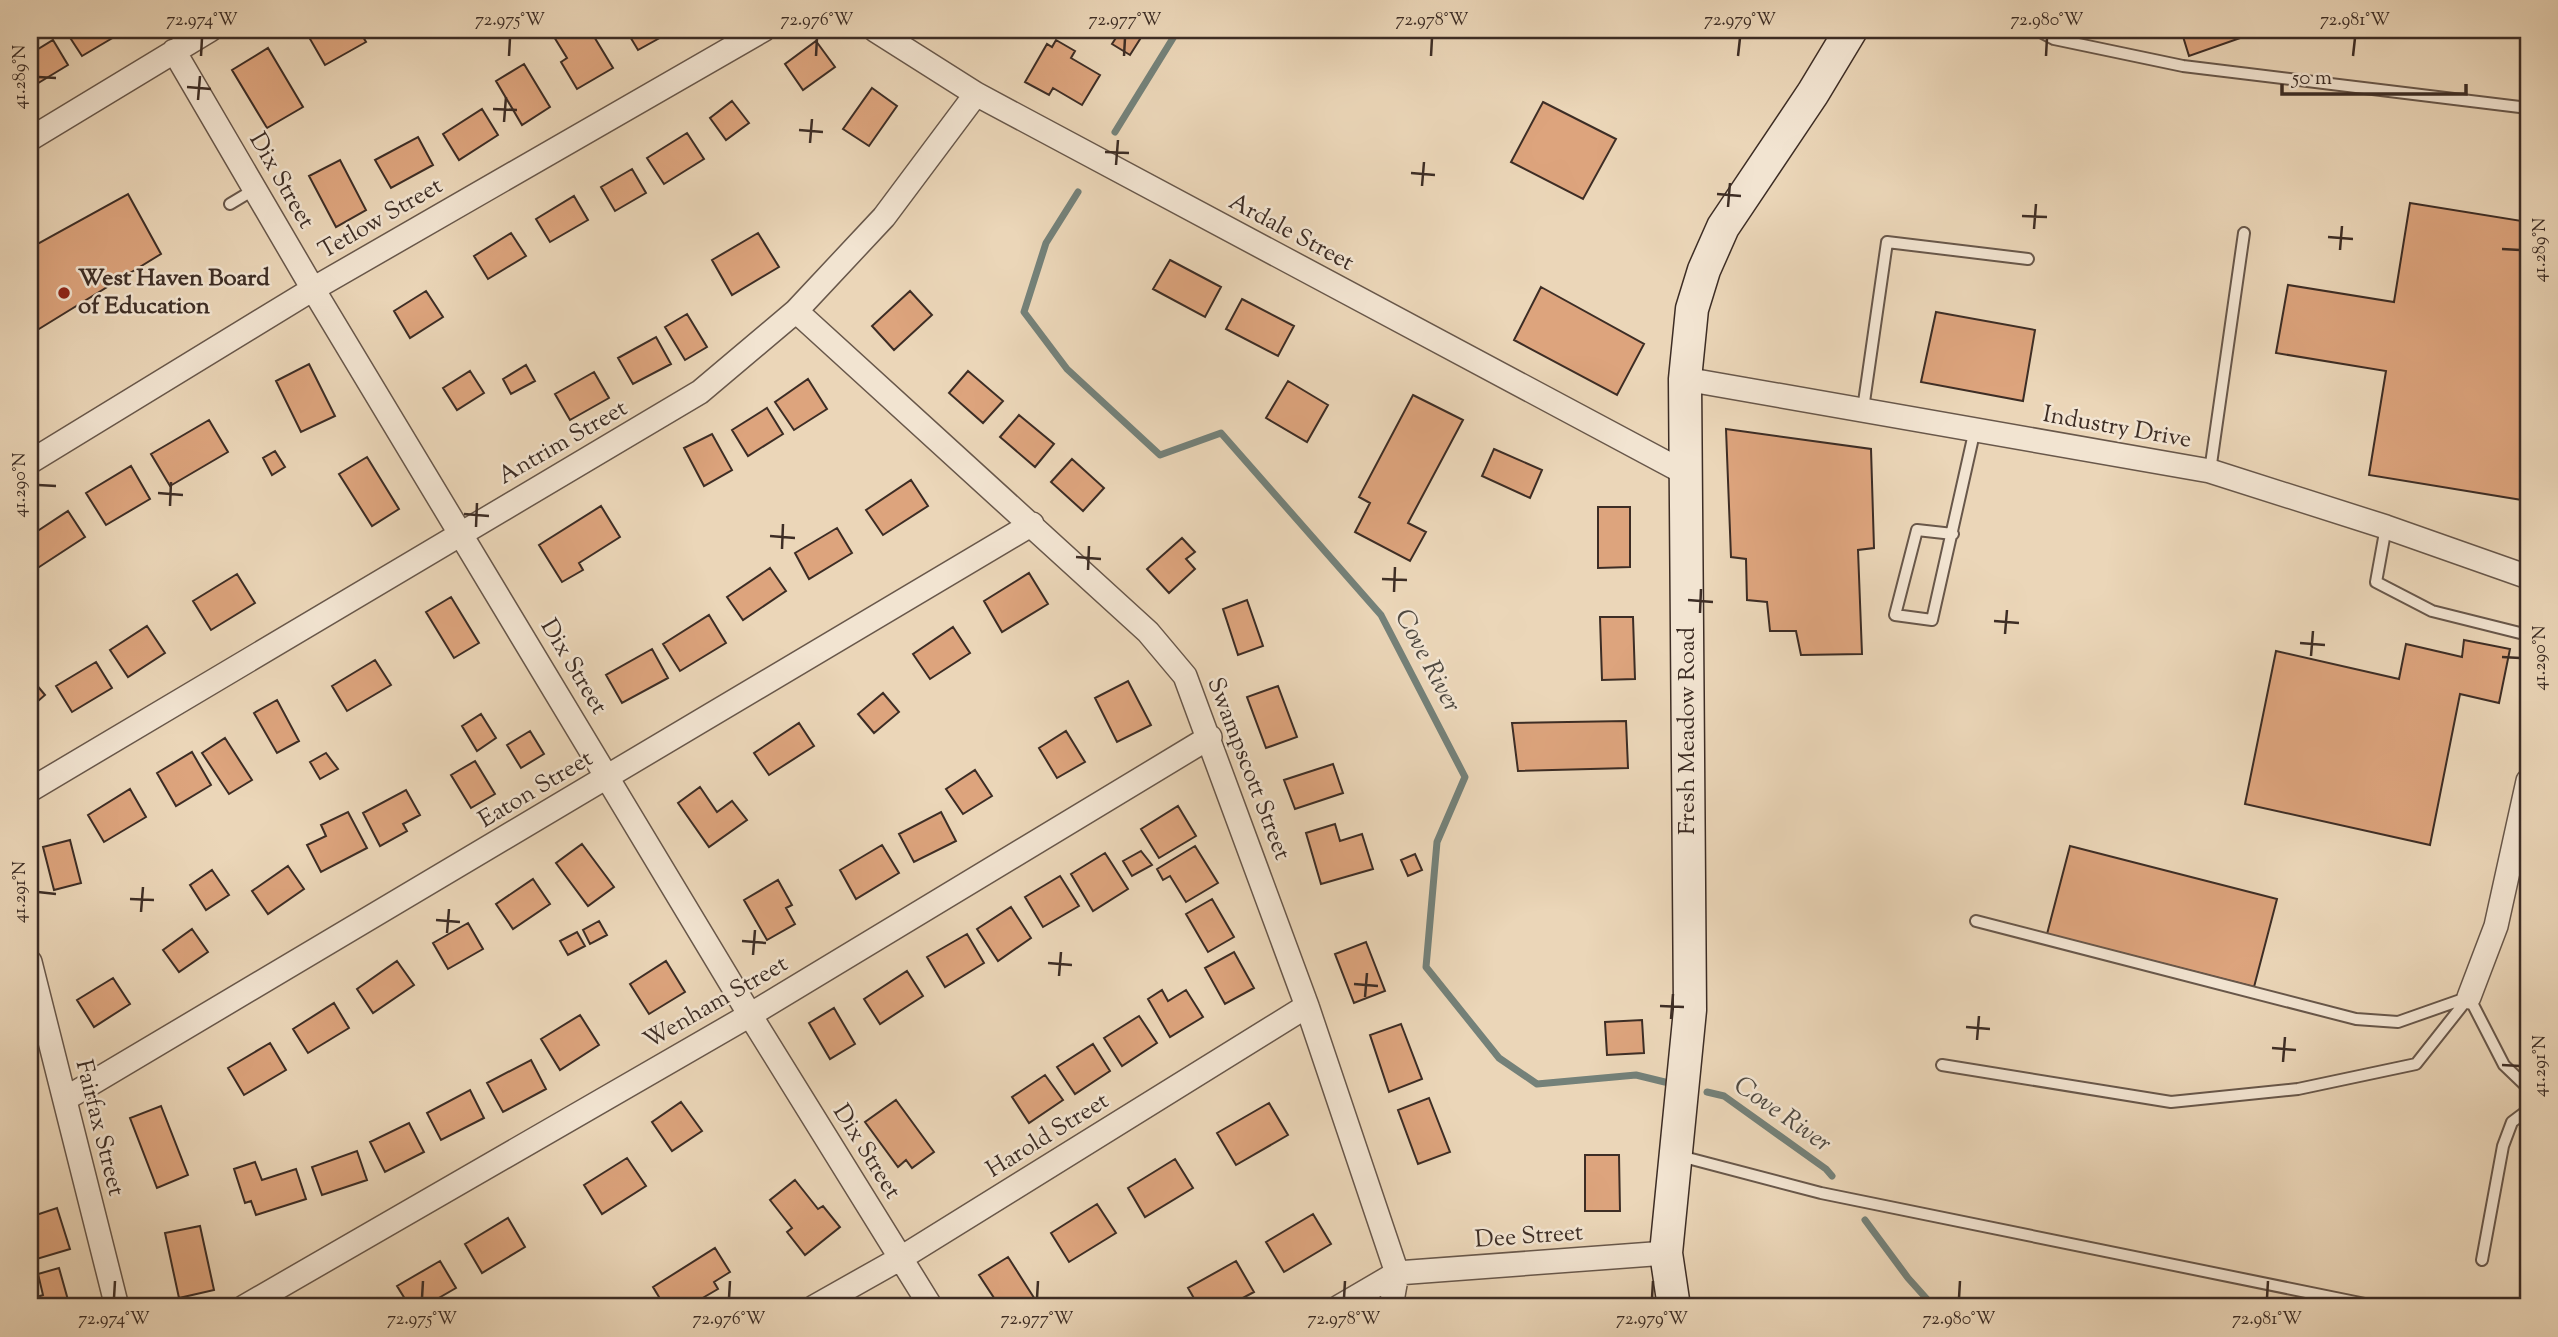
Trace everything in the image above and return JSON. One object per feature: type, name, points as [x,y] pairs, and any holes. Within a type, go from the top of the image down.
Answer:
[{"type":"street","points":[[30,139],[210,30]]},
{"type":"street","name":"Tetlow Street","points":[[30,462],[313,289],[762,30]]},
{"type":"street","name":"Ardale Street","points":[[875,30],[976,94],[1687,474]]},
{"type":"street","name":"Fresh Meadow Road","points":[[1674,1307],[1666,1253],[1690,1010],[1685,379],[1692,309],[1704,270],[1723,228],[1852,30]]},
{"type":"street","name":"Dix Street","points":[[174,51],[313,289],[750,1015],[930,1307]]},
{"type":"street","name":"Antrim Street","points":[[30,790],[700,392],[796,311],[884,217],[976,94]]},
{"type":"street","name":"Swampscott Street","points":[[796,311],[1149,632],[1185,676],[1210,737],[1307,1006],[1397,1273],[1391,1307]]},
{"type":"street","name":"Industry Drive","points":[[1685,379],[2210,471],[2386,527],[2528,577]]},
{"type":"street","name":"Eaton Street","points":[[65,1099],[609,778],[1031,524]]},
{"type":"street","name":"Wenham Street","points":[[244,1307],[750,1015],[1210,737]]},
{"type":"street","points":[[2469,997],[2496,926],[2524,821],[2528,781]]},
{"type":"street","name":"Fairfax Street","points":[[30,962],[117,1307]]},
{"type":"street","name":"Harold Street","points":[[814,1307],[901,1258],[1307,1006]]},
{"type":"street","name":"Dee Street","points":[[1397,1273],[1666,1253]]},
{"type":"street","points":[[1339,1307],[1397,1273]]},
{"type":"lane","points":[[2037,30],[2054,39],[2183,66],[2528,108]]},
{"type":"lane","points":[[230,204],[255,189]]},
{"type":"lane","points":[[2210,471],[2244,233]]},
{"type":"lane","points":[[1863,409],[1888,242],[2028,259]]},
{"type":"lane","points":[[1953,534],[1917,530],[1895,615],[1932,620],[1953,534],[1975,429]]},
{"type":"lane","points":[[2386,527],[2376,582],[2432,611],[2528,635]]},
{"type":"lane","points":[[1976,921],[2356,1019],[2398,1022],[2469,997]]},
{"type":"lane","points":[[1942,1065],[2171,1102],[2298,1089],[2416,1064],[2469,997]]},
{"type":"lane","points":[[2469,997],[2504,1065],[2528,1088]]},
{"type":"lane","points":[[2482,1260],[2503,1146],[2512,1122],[2528,1110]]},
{"type":"lane","points":[[1674,1155],[1821,1194],[2380,1307]]},
{"type":"building","points":[[65,30],[119,30],[121,33],[82,56]]},
{"type":"building","points":[[359,30],[366,42],[325,65],[306,32]]},
{"type":"building","points":[[590,30],[613,68],[577,89],[561,62],[567,58],[551,32]]},
{"type":"building","points":[[626,30],[674,30],[638,50]]},
{"type":"building","points":[[1121,30],[1133,30],[1142,36],[1130,55],[1112,44]]},
{"type":"building","points":[[2181,30],[2263,30],[2189,56]]},
{"type":"building","points":[[53,40],[68,65],[30,88],[30,54]]},
{"type":"building","points":[[1056,40],[1075,51],[1071,58],[1100,75],[1082,105],[1053,88],[1049,95],[1025,82],[1047,44],[1052,47]]},
{"type":"building","points":[[816,41],[835,67],[803,90],[785,64]]},
{"type":"building","points":[[268,48],[303,107],[267,128],[232,70]]},
{"type":"building","points":[[524,64],[550,107],[522,125],[496,81]]},
{"type":"building","points":[[872,88],[897,106],[869,146],[843,129]]},
{"type":"building","points":[[732,101],[749,123],[726,140],[710,118]]},
{"type":"building","points":[[1543,102],[1616,139],[1583,199],[1511,162]]},
{"type":"building","points":[[482,109],[498,135],[459,160],[443,134]]},
{"type":"building","points":[[687,133],[704,159],[664,184],[647,158]]},
{"type":"building","points":[[418,137],[433,165],[391,188],[375,160]]},
{"type":"building","points":[[340,160],[366,210],[336,227],[309,176]]},
{"type":"building","points":[[632,169],[646,193],[615,211],[601,187]]},
{"type":"building","name":"West Haven Board of Education","points":[[128,194],[161,254],[34,332],[30,331],[30,248]]},
{"type":"building","points":[[574,196],[588,220],[550,242],[536,219]]},
{"type":"building","points":[[2410,203],[2528,222],[2528,501],[2369,475],[2386,371],[2276,353],[2288,285],[2394,302]]},
{"type":"building","points":[[511,233],[526,256],[488,279],[474,256]]},
{"type":"building","points":[[758,233],[779,267],[732,295],[712,260]]},
{"type":"building","points":[[1170,260],[1221,287],[1205,317],[1153,289]]},
{"type":"building","points":[[1541,287],[1644,344],[1617,395],[1514,340]]},
{"type":"building","points":[[426,291],[443,317],[410,338],[394,311]]},
{"type":"building","points":[[910,291],[932,315],[894,350],[872,326]]},
{"type":"building","points":[[1242,299],[1294,326],[1278,356],[1226,329]]},
{"type":"building","points":[[1936,312],[2035,330],[2023,401],[1921,382]]},
{"type":"building","points":[[687,314],[707,347],[685,360],[665,327]]},
{"type":"building","points":[[656,337],[671,364],[633,384],[618,358]]},
{"type":"building","points":[[309,364],[335,416],[301,432],[276,381]]},
{"type":"building","points":[[526,365],[535,381],[511,394],[503,379]]},
{"type":"building","points":[[470,371],[484,393],[457,410],[443,388]]},
{"type":"building","points":[[968,371],[1003,401],[983,423],[949,393]]},
{"type":"building","points":[[594,372],[609,398],[570,420],[555,394]]},
{"type":"building","points":[[808,379],[827,409],[794,430],[775,402]]},
{"type":"building","points":[[1288,381],[1328,405],[1307,442],[1266,418]]},
{"type":"building","points":[[1413,395],[1463,420],[1408,523],[1426,532],[1410,561],[1355,532],[1370,503],[1359,497]]},
{"type":"building","points":[[767,408],[783,434],[748,456],[732,430]]},
{"type":"building","points":[[1019,415],[1054,444],[1035,467],[1000,437]]},
{"type":"building","points":[[209,420],[228,452],[170,486],[151,454]]},
{"type":"building","points":[[1726,429],[1871,449],[1874,548],[1858,550],[1862,654],[1801,655],[1796,631],[1770,631],[1767,602],[1747,600],[1746,559],[1731,557]]},
{"type":"building","points":[[712,434],[732,470],[704,486],[684,448]]},
{"type":"building","points":[[1494,449],[1542,470],[1530,498],[1482,476]]},
{"type":"building","points":[[275,451],[285,467],[272,475],[263,458]]},
{"type":"building","points":[[367,457],[399,509],[372,526],[339,474]]},
{"type":"building","points":[[1072,459],[1104,488],[1083,511],[1051,482]]},
{"type":"building","points":[[131,466],[150,499],[106,525],[86,493]]},
{"type":"building","points":[[911,480],[928,506],[883,535],[866,510]]},
{"type":"building","points":[[601,506],[620,537],[579,563],[583,570],[562,582],[539,545]]},
{"type":"building","points":[[1598,507],[1630,507],[1630,567],[1598,568]]},
{"type":"building","points":[[68,511],[85,537],[30,573],[30,536]]},
{"type":"building","points":[[837,528],[852,553],[809,579],[795,553]]},
{"type":"building","points":[[1182,538],[1195,552],[1186,559],[1195,569],[1169,593],[1147,569]]},
{"type":"building","points":[[770,568],[786,591],[743,620],[727,597]]},
{"type":"building","points":[[1029,573],[1048,604],[1002,632],[984,601]]},
{"type":"building","points":[[237,574],[255,603],[211,630],[193,601]]},
{"type":"building","points":[[451,597],[479,643],[454,658],[426,612]]},
{"type":"building","points":[[1247,600],[1263,646],[1238,655],[1223,609]]},
{"type":"building","points":[[709,615],[726,643],[680,671],[663,644]]},
{"type":"building","points":[[1600,617],[1633,617],[1635,679],[1602,680]]},
{"type":"building","points":[[147,626],[165,653],[128,677],[110,650]]},
{"type":"building","points":[[953,627],[970,653],[930,679],[913,654]]},
{"type":"building","points":[[2464,640],[2510,649],[2499,703],[2460,694],[2430,845],[2245,804],[2276,651],[2399,679],[2406,644],[2462,657]]},
{"type":"building","points":[[652,649],[668,678],[622,703],[606,675]]},
{"type":"building","points":[[375,660],[391,685],[347,711],[332,686]]},
{"type":"building","points":[[96,662],[112,688],[72,712],[56,686]]},
{"type":"building","points":[[30,677],[45,695],[30,708]]},
{"type":"building","points":[[1128,681],[1151,725],[1117,742],[1095,698]]},
{"type":"building","points":[[1278,686],[1297,737],[1266,748],[1247,697]]},
{"type":"building","points":[[883,693],[899,712],[874,733],[858,714]]},
{"type":"building","points":[[277,700],[299,741],[277,753],[254,713]]},
{"type":"building","points":[[481,714],[496,738],[477,751],[462,726]]},
{"type":"building","points":[[1626,721],[1628,768],[1518,771],[1512,723]]},
{"type":"building","points":[[799,723],[814,746],[769,775],[754,753]]},
{"type":"building","points":[[530,731],[544,754],[521,768],[507,745]]},
{"type":"building","points":[[1066,731],[1085,762],[1057,778],[1039,748]]},
{"type":"building","points":[[225,738],[252,780],[229,794],[202,753]]},
{"type":"building","points":[[192,752],[211,785],[176,806],[157,773]]},
{"type":"building","points":[[326,753],[338,769],[320,779],[310,762]]},
{"type":"building","points":[[475,761],[495,794],[471,808],[451,775]]},
{"type":"building","points":[[1333,764],[1343,793],[1295,809],[1284,780]]},
{"type":"building","points":[[975,770],[992,796],[963,814],[946,789]]},
{"type":"building","points":[[700,787],[717,812],[732,801],[747,820],[709,847],[678,803]]},
{"type":"building","points":[[130,789],[146,817],[104,842],[88,815]]},
{"type":"building","points":[[406,790],[420,815],[403,824],[407,831],[380,846],[363,813]]},
{"type":"building","points":[[1178,806],[1196,836],[1159,858],[1141,829]]},
{"type":"building","points":[[348,812],[367,848],[321,872],[307,845],[326,836],[321,825]]},
{"type":"building","points":[[941,812],[956,841],[914,862],[899,834]]},
{"type":"building","points":[[1335,824],[1340,841],[1362,834],[1373,869],[1321,884],[1306,833]]},
{"type":"building","points":[[70,840],[81,883],[54,890],[43,847]]},
{"type":"building","points":[[582,844],[614,887],[588,906],[556,863]]},
{"type":"building","points":[[882,845],[899,873],[856,899],[840,870]]},
{"type":"building","points":[[1195,846],[1218,883],[1186,902],[1170,876],[1163,880],[1157,869]]},
{"type":"building","points":[[2070,846],[2277,899],[2254,987],[2047,934]]},
{"type":"building","points":[[1141,851],[1152,865],[1132,876],[1123,861]]},
{"type":"building","points":[[1105,853],[1128,889],[1093,911],[1071,874]]},
{"type":"building","points":[[1415,854],[1422,870],[1408,876],[1401,860]]},
{"type":"building","points":[[288,866],[304,889],[268,914],[252,891]]},
{"type":"building","points":[[212,870],[229,895],[206,910],[190,885]]},
{"type":"building","points":[[1060,876],[1079,906],[1043,927],[1025,897]]},
{"type":"building","points":[[533,879],[550,904],[513,929],[496,904]]},
{"type":"building","points":[[778,880],[792,905],[786,908],[795,924],[767,940],[744,900]]},
{"type":"building","points":[[1212,899],[1234,937],[1208,952],[1186,914]]},
{"type":"building","points":[[1011,907],[1031,938],[998,961],[977,929]]},
{"type":"building","points":[[599,921],[607,935],[590,944],[583,930]]},
{"type":"building","points":[[468,923],[483,949],[448,969],[433,943]]},
{"type":"building","points":[[192,929],[208,952],[179,972],[163,950]]},
{"type":"building","points":[[577,932],[585,946],[568,955],[560,941]]},
{"type":"building","points":[[967,934],[984,963],[945,987],[927,957]]},
{"type":"building","points":[[1366,942],[1385,991],[1354,1003],[1335,954]]},
{"type":"building","points":[[1234,952],[1254,988],[1225,1004],[1205,968]]},
{"type":"building","points":[[397,961],[414,985],[373,1013],[357,989]]},
{"type":"building","points":[[666,961],[685,992],[649,1014],[630,984]]},
{"type":"building","points":[[907,971],[923,996],[880,1024],[864,999]]},
{"type":"building","points":[[113,978],[130,1004],[94,1027],[77,1000]]},
{"type":"building","points":[[1162,990],[1168,1001],[1186,990],[1203,1017],[1170,1037],[1148,999]]},
{"type":"building","points":[[334,1003],[349,1028],[308,1053],[293,1029]]},
{"type":"building","points":[[834,1008],[855,1044],[830,1059],[809,1023]]},
{"type":"building","points":[[580,1015],[599,1045],[560,1070],[541,1039]]},
{"type":"building","points":[[1139,1016],[1157,1043],[1122,1066],[1104,1038]]},
{"type":"building","points":[[1642,1020],[1644,1053],[1607,1055],[1605,1022]]},
{"type":"building","points":[[1401,1024],[1422,1079],[1389,1092],[1370,1035]]},
{"type":"building","points":[[270,1043],[286,1070],[244,1095],[228,1068]]},
{"type":"building","points":[[1093,1044],[1110,1071],[1075,1094],[1057,1067]]},
{"type":"building","points":[[531,1060],[546,1089],[503,1112],[487,1083]]},
{"type":"building","points":[[1045,1075],[1063,1100],[1029,1123],[1012,1097]]},
{"type":"building","points":[[470,1090],[484,1118],[441,1140],[427,1113]]},
{"type":"building","points":[[1429,1098],[1450,1152],[1418,1164],[1398,1110]]},
{"type":"building","points":[[896,1100],[934,1152],[912,1168],[906,1160],[898,1167],[865,1122]]},
{"type":"building","points":[[681,1102],[702,1131],[672,1151],[652,1122]]},
{"type":"building","points":[[1269,1103],[1288,1135],[1236,1165],[1217,1133]]},
{"type":"building","points":[[161,1106],[188,1175],[157,1188],[130,1118]]},
{"type":"building","points":[[409,1123],[424,1152],[385,1172],[370,1142]]},
{"type":"building","points":[[357,1151],[367,1180],[322,1195],[312,1167]]},
{"type":"building","points":[[1585,1155],[1619,1155],[1620,1211],[1585,1211]]},
{"type":"building","points":[[627,1158],[646,1186],[602,1214],[584,1185]]},
{"type":"building","points":[[1175,1159],[1193,1188],[1145,1217],[1128,1188]]},
{"type":"building","points":[[255,1162],[262,1180],[296,1169],[306,1199],[256,1215],[251,1201],[245,1203],[234,1169]]},
{"type":"building","points":[[795,1180],[818,1209],[823,1206],[840,1227],[805,1255],[787,1232],[792,1228],[770,1200]]},
{"type":"building","points":[[1097,1204],[1116,1233],[1069,1262],[1051,1233]]},
{"type":"building","points":[[57,1208],[70,1249],[30,1261],[30,1217]]},
{"type":"building","points":[[1313,1214],[1331,1244],[1284,1272],[1266,1242]]},
{"type":"building","points":[[508,1218],[525,1247],[482,1273],[465,1244]]},
{"type":"building","points":[[200,1226],[214,1290],[179,1298],[165,1233]]},
{"type":"building","points":[[715,1248],[730,1272],[714,1282],[718,1289],[687,1307],[665,1307],[653,1287]]},
{"type":"building","points":[[1008,1257],[1038,1304],[1032,1307],[1000,1307],[979,1275]]},
{"type":"building","points":[[2528,1258],[2528,1291],[2522,1289]]},
{"type":"building","points":[[440,1261],[456,1288],[423,1307],[410,1307],[397,1286]]},
{"type":"building","points":[[1236,1261],[1254,1292],[1226,1307],[1199,1307],[1188,1288]]},
{"type":"building","points":[[59,1268],[70,1307],[43,1307],[38,1274]]},
{"type":"building","points":[[377,1300],[380,1307],[364,1307]]},
{"type":"waterway","name":"Cove River","points":[[1115,132],[1178,30]]},
{"type":"waterway","name":"Cove River","points":[[1078,192],[1046,243],[1024,312],[1067,369],[1160,455],[1221,433],[1381,615],[1465,777],[1437,842],[1426,967],[1499,1058],[1537,1084],[1636,1075],[1673,1084]]},
{"type":"waterway","name":"Cove River","points":[[1707,1092],[1724,1096],[1832,1176]]},
{"type":"waterway","name":"Cove River","points":[[1865,1220],[1908,1278],[1934,1307]]},
{"type":"place","name":"West Haven Board of Education","points":[[64,293]]}]
